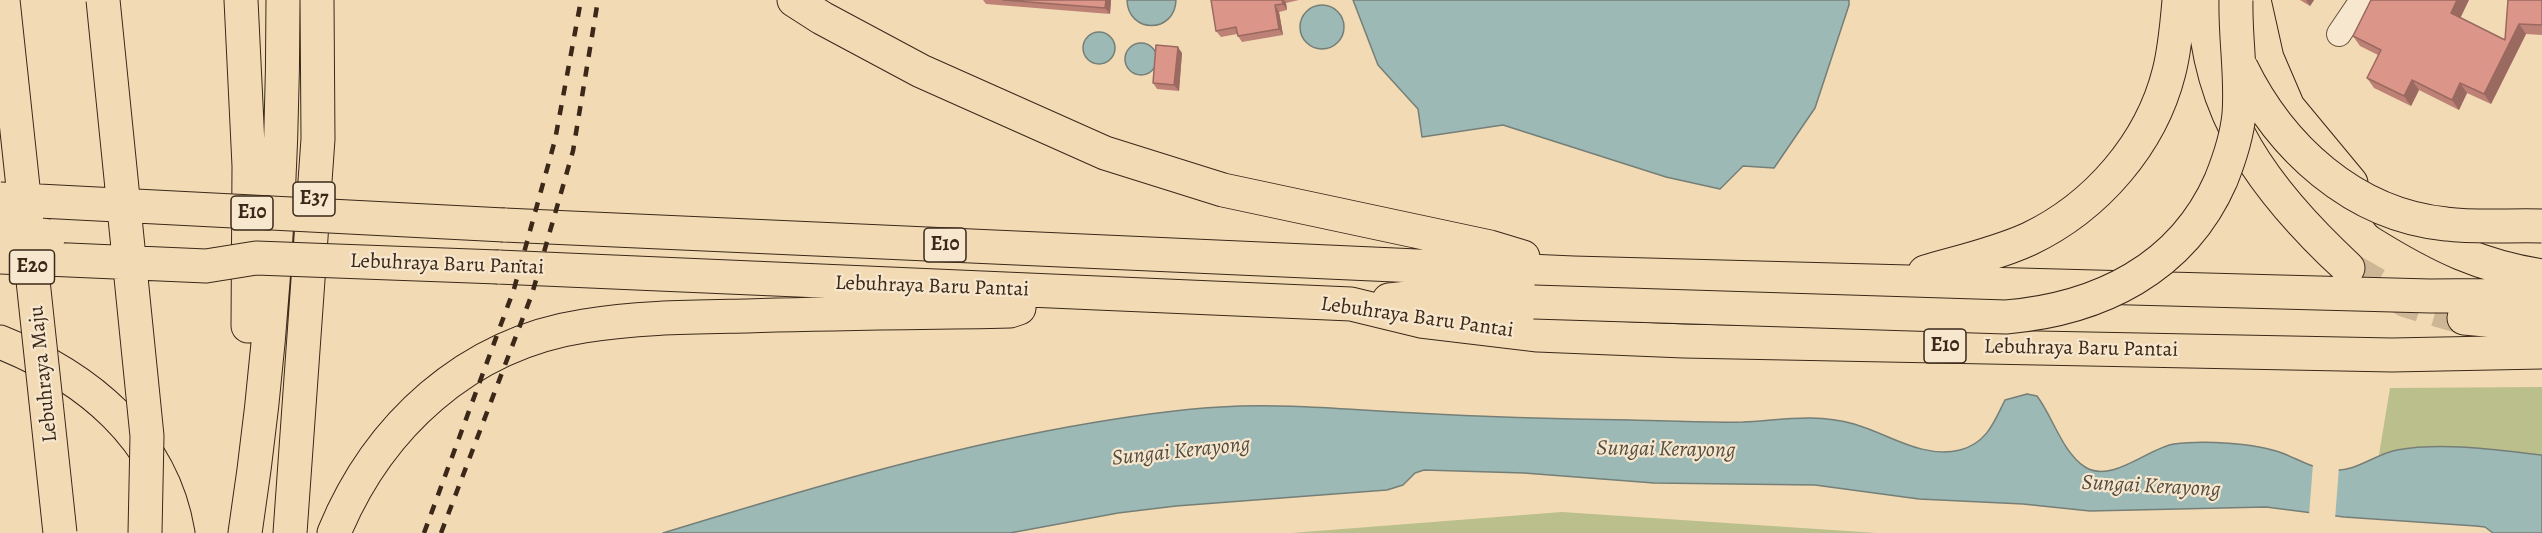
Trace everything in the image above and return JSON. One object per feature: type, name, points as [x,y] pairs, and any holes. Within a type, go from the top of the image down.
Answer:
[{"type":"highway","name":"Lebuhraya Maju","points":[[3,0],[60,533]]},
{"type":"highway","points":[[103,0],[147,436],[145,533]]},
{"type":"highway","points":[[242,0],[249,166],[248,326]]},
{"type":"highway","name":"E37","points":[[244,533],[269,349],[280,135],[283,0]]},
{"type":"highway","name":"E37","points":[[290,533],[302,397],[318,139],[317,0]]},
{"type":"highway","points":[[794,0],[822,18],[921,71],[1105,153],[1223,190],[1490,247],[1573,273]]},
{"type":"highway","points":[[1897,280],[2028,239],[2054,225],[2104,184],[2125,163],[2158,104],[2168,74],[2179,0]]},
{"type":"highway","points":[[2204,0],[2211,60],[2243,146],[2287,208],[2348,268]]},
{"type":"highway","points":[[2220,0],[2227,40],[2253,93],[2283,134],[2320,171],[2381,206],[2425,221],[2447,225],[2542,226]]},
{"type":"highway","points":[[1351,304],[1408,298],[2006,317],[2038,314],[2091,300],[2142,275],[2178,246],[2209,208],[2228,163],[2239,116],[2240,54],[2236,0]]},
{"type":"highway","points":[[2254,0],[2267,58],[2288,107],[2348,180],[2384,212],[2464,257],[2508,271],[2542,276]]},
{"type":"highway","points":[[224,533],[235,472],[248,326],[280,135]]},
{"type":"highway","name":"E10","points":[[0,199],[504,225],[1573,273],[2430,296],[2542,295]]},
{"type":"highway","points":[[0,230],[91,239],[208,244],[256,258]]},
{"type":"highway","points":[[0,257],[206,266],[256,258]]},
{"type":"highway","name":"Lebuhraya Baru Pantai","points":[[256,258],[1351,304],[1421,321],[1538,335],[1650,340],[2392,355],[2542,352]]},
{"type":"highway","points":[[334,533],[345,505],[365,469],[419,404],[454,377],[491,356],[538,337],[583,326],[646,319],[1010,311],[1076,292]]},
{"type":"highway","points":[[2464,318],[2542,325]]},
{"type":"highway","points":[[0,342],[33,355],[84,385],[116,413],[137,438],[173,504],[178,533]]},
{"type":"highway","name":"E37","points":[[298,533],[302,397]]},
{"type":"lane","points":[[2340,34],[2362,0]]},
{"type":"green space","points":[[2542,387],[2542,455],[2414,448],[2379,455],[2390,388]]},
{"type":"green space","points":[[1562,512],[1877,533],[1291,533]]},
{"type":"water","points":[[1127,0],[1176,0],[1174,11],[1168,19],[1152,26],[1135,19],[1129,11]]},
{"type":"water","points":[[1353,0],[1849,0],[1849,5],[1815,108],[1774,168],[1743,166],[1720,189],[1666,177],[1503,125],[1422,137],[1418,109],[1378,65]]},
{"type":"water","points":[[1322,5],[1337,12],[1344,27],[1337,42],[1322,49],[1307,42],[1300,27],[1307,12]]},
{"type":"water","points":[[1099,32],[1110,37],[1115,48],[1110,59],[1099,64],[1088,59],[1083,48],[1088,37]]},
{"type":"water","points":[[1141,43],[1152,48],[1157,59],[1152,70],[1141,75],[1130,70],[1125,59],[1130,48]]},
{"type":"water","name":"Sungai Kerayong","points":[[2027,394],[2037,396],[2043,404],[2064,443],[2077,461],[2096,471],[2118,468],[2174,444],[2199,442],[2258,447],[2282,453],[2313,466],[2333,470],[2358,466],[2389,452],[2415,448],[2470,448],[2542,455],[2542,533],[2493,533],[2485,527],[2344,517],[2266,507],[2090,511],[2023,504],[1919,499],[1815,485],[1654,483],[1524,473],[1424,470],[1415,473],[1403,485],[1387,490],[1176,506],[1118,513],[1010,533],[663,533],[814,488],[965,448],[1087,424],[1182,410],[1293,406],[1496,417],[1715,422],[1812,418],[1854,424],[1919,448],[1946,452],[1960,450],[1977,442],[1988,431],[2005,400]]},
{"type":"pier","points":[[2313,464],[2339,467],[2335,519],[2309,515]]},
{"type":"building","points":[[1003,0],[1106,0],[1105,8]]},
{"type":"building","points":[[1211,0],[1282,0],[1283,4],[1275,5],[1279,29],[1238,36],[1236,27],[1216,31]]},
{"type":"building","points":[[2371,0],[2457,0],[2451,13],[2505,40],[2508,0],[2542,0],[2542,25],[2519,24],[2484,94],[2460,83],[2452,100],[2412,80],[2404,96],[2367,78],[2381,50],[2353,36]]},
{"type":"building","points":[[1156,45],[1178,47],[1174,85],[1153,83]]},
{"type":"tunnel","points":[[2348,268],[2406,301],[2464,318]]},
{"type":"railway","points":[[424,533],[514,289],[555,140],[581,0]]},
{"type":"railway","points":[[441,533],[532,294],[573,151],[598,0]]}]
